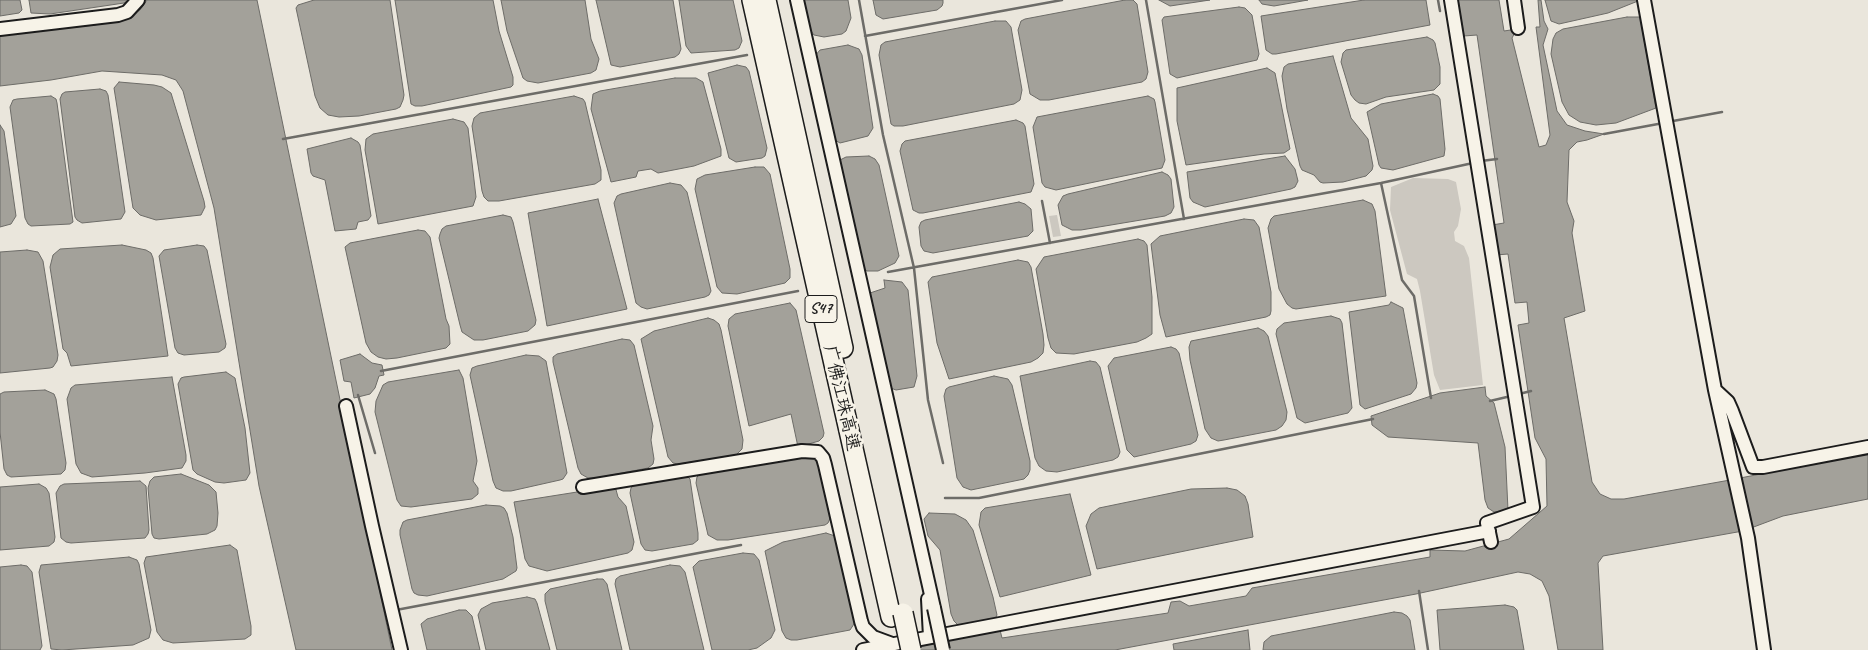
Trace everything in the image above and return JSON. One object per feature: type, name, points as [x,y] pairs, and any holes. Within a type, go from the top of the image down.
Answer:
[{"type":"highway","name":"广佛江珠高速","points":[[752,0],[897,615]]},
{"type":"highway","name":"广佛江珠高速","points":[[766,0],[897,615],[902,648]]},
{"type":"street","points":[[0,29],[118,15],[127,12],[138,0]]},
{"type":"street","points":[[797,0],[944,650]]},
{"type":"street","points":[[863,650],[902,648],[930,637],[1490,536],[1487,523],[1533,507],[1451,0]]},
{"type":"street","points":[[1514,0],[1518,28]]},
{"type":"street","points":[[1644,0],[1715,390],[1748,538],[1764,650]]},
{"type":"street","points":[[1715,390],[1728,402],[1753,467],[1763,467],[1868,447]]},
{"type":"street","points":[[346,406],[401,650]]},
{"type":"street","points":[[583,487],[802,451],[818,452],[823,458],[825,465],[863,627],[872,637],[902,648]]},
{"type":"street","points":[[927,579],[930,637]]},
{"type":"shaded area","points":[[0,0],[20,0],[22,10],[19,13],[0,16]]},
{"type":"shaded area","points":[[29,0],[129,0],[124,3],[50,14],[31,13]]},
{"type":"shaded area","points":[[147,0],[257,0],[392,650],[296,650],[259,486],[214,208],[183,91],[176,80],[162,75],[102,71],[0,86],[0,35],[95,25],[132,15],[140,10]]},
{"type":"shaded area","points":[[314,0],[390,0],[404,95],[400,107],[359,116],[339,117],[328,115],[320,108],[315,96],[296,8],[298,5]]},
{"type":"shaded area","points":[[395,0],[493,0],[499,31],[513,77],[513,85],[422,106],[411,104]]},
{"type":"shaded area","points":[[501,0],[585,0],[591,39],[599,59],[596,70],[591,73],[538,83],[527,81],[523,78],[507,31]]},
{"type":"shaded area","points":[[596,0],[673,0],[681,49],[679,54],[675,57],[620,67],[611,65]]},
{"type":"shaded area","points":[[679,0],[733,0],[742,41],[739,48],[735,50],[691,53],[686,46]]},
{"type":"shaded area","points":[[803,0],[848,0],[851,18],[846,31],[842,34],[824,37],[814,35],[809,28]]},
{"type":"shaded area","points":[[873,0],[943,0],[943,3],[937,10],[883,19],[876,15]]},
{"type":"shaded area","points":[[1133,0],[1137,4],[1148,72],[1146,79],[1142,82],[1049,100],[1040,100],[1030,94],[1018,30],[1021,21]]},
{"type":"shaded area","points":[[1159,0],[1210,0],[1170,6]]},
{"type":"shaded area","points":[[1259,0],[1308,0],[1274,6],[1262,4]]},
{"type":"shaded area","points":[[1364,0],[1426,0],[1430,25],[1276,54],[1266,50],[1261,16]]},
{"type":"shaded area","points":[[1458,0],[1499,0],[1504,31],[1517,29],[1512,38],[1539,147],[1546,145],[1550,135],[1536,27],[1540,27],[1538,0],[1541,0],[1544,21],[1548,29],[1543,45],[1557,111],[1567,125],[1585,131],[1604,134],[1577,142],[1569,150],[1567,202],[1574,221],[1572,233],[1585,311],[1564,318],[1592,482],[1600,494],[1611,499],[1624,499],[1868,453],[1868,499],[1783,516],[1743,531],[1603,556],[1598,563],[1603,650],[1558,650],[1549,596],[1542,581],[1530,574],[1518,572],[1416,594],[1115,650],[891,650],[1000,630],[1002,638],[1168,613],[1171,602],[1180,601],[1189,606],[1246,596],[1252,588],[1430,557],[1430,550],[1465,551],[1509,539],[1547,506],[1546,459],[1535,438],[1518,325],[1529,323],[1527,302],[1515,303],[1508,254],[1496,255],[1492,225],[1504,223],[1477,35],[1464,36]]},
{"type":"shaded area","points":[[1545,0],[1638,1],[1608,13],[1559,24],[1551,21]]},
{"type":"shaded area","points":[[1239,7],[1245,8],[1252,15],[1259,54],[1257,60],[1177,78],[1170,74],[1162,20],[1164,17]]},
{"type":"shaded area","points":[[1627,17],[1640,17],[1656,108],[1616,123],[1596,125],[1580,122],[1569,115],[1562,102],[1551,54],[1553,39],[1556,33],[1563,29]]},
{"type":"shaded area","points":[[995,21],[1006,21],[1011,27],[1022,90],[1020,100],[1014,104],[903,126],[891,124],[879,55],[881,45],[885,42]]},
{"type":"shaded area","points":[[1427,37],[1435,43],[1440,67],[1440,84],[1434,90],[1386,97],[1366,104],[1355,100],[1351,95],[1341,62],[1343,53],[1346,50]]},
{"type":"shaded area","points":[[848,45],[859,49],[862,55],[873,128],[868,136],[840,143],[835,140],[814,57],[820,50]]},
{"type":"shaded area","points":[[1333,56],[1351,118],[1368,139],[1373,166],[1366,176],[1343,182],[1323,183],[1314,175],[1302,170],[1300,166],[1287,109],[1282,76],[1284,67],[1288,64]]},
{"type":"shaded area","points":[[737,65],[746,67],[749,71],[767,148],[765,156],[762,158],[736,162],[729,158],[708,73]]},
{"type":"shaded area","points":[[1267,68],[1275,73],[1290,149],[1284,153],[1186,165],[1177,121],[1177,88]]},
{"type":"shaded area","points":[[675,78],[696,78],[703,82],[721,149],[721,156],[694,166],[658,173],[651,169],[638,171],[636,177],[611,182],[591,109],[593,94],[600,91]]},
{"type":"shaded area","points":[[119,82],[154,85],[162,87],[171,93],[204,201],[205,207],[201,215],[156,220],[140,215],[133,208],[114,88]]},
{"type":"shaded area","points":[[100,89],[106,91],[108,95],[125,212],[121,219],[82,223],[75,217],[60,99],[65,92]]},
{"type":"shaded area","points":[[1433,94],[1440,99],[1444,156],[1393,170],[1381,168],[1367,112],[1381,104]]},
{"type":"shaded area","points":[[51,96],[56,99],[57,103],[73,222],[70,224],[31,226],[25,218],[10,107],[13,100]]},
{"type":"shaded area","points":[[574,96],[583,99],[585,102],[601,170],[601,180],[595,184],[499,201],[488,201],[482,191],[472,126],[474,118],[480,113]]},
{"type":"shaded area","points":[[1148,96],[1154,99],[1155,102],[1165,160],[1162,168],[1056,190],[1045,187],[1042,183],[1033,127],[1037,117]]},
{"type":"shaded area","points":[[453,119],[464,122],[468,128],[476,197],[473,206],[378,224],[365,150],[366,139],[373,134]]},
{"type":"shaded area","points":[[1016,120],[1025,126],[1034,184],[1031,192],[923,213],[913,210],[900,151],[905,141]]},
{"type":"shaded area","points":[[0,125],[4,131],[16,216],[11,224],[0,227]]},
{"type":"shaded area","points":[[351,138],[360,145],[371,216],[368,220],[358,222],[356,229],[335,231],[325,180],[313,176],[311,173],[307,149]]},
{"type":"shaded area","points":[[869,156],[875,159],[879,165],[899,256],[895,263],[878,271],[863,269],[838,161],[846,157]]},
{"type":"shaded area","points":[[1285,156],[1295,169],[1298,181],[1295,187],[1291,189],[1205,207],[1193,202],[1190,198],[1187,172]]},
{"type":"shaded area","points":[[764,167],[770,174],[790,269],[790,278],[785,283],[737,294],[722,293],[717,287],[695,189],[697,179],[705,175]]},
{"type":"shaded area","points":[[1162,172],[1171,179],[1174,207],[1171,213],[1165,216],[1081,230],[1072,230],[1062,225],[1058,205],[1063,196]]},
{"type":"shaded area","points":[[1413,178],[1448,179],[1456,182],[1461,209],[1458,226],[1454,232],[1455,241],[1464,246],[1469,258],[1483,385],[1440,390],[1434,375],[1417,279],[1407,274],[1390,210],[1391,187]]},
{"type":"shaded area","points":[[670,183],[681,185],[687,192],[711,291],[705,297],[647,309],[636,303],[614,203],[617,196],[621,194]]},
{"type":"shaded area","points":[[598,199],[627,309],[547,326],[528,213]]},
{"type":"shaded area","points":[[1363,200],[1372,204],[1375,211],[1386,296],[1292,308],[1287,304],[1279,289],[1268,228],[1271,219],[1274,216]]},
{"type":"shaded area","points":[[1019,202],[1031,209],[1033,231],[1028,236],[933,253],[924,251],[921,246],[919,227],[921,222],[925,220]]},
{"type":"shaded area","points":[[503,215],[511,217],[513,222],[536,320],[535,325],[528,331],[474,340],[462,332],[439,238],[442,229],[446,226]]},
{"type":"shaded area","points":[[1057,215],[1061,236],[1053,237],[1049,216]]},
{"type":"shaded area","points":[[1244,219],[1254,220],[1259,227],[1271,292],[1270,315],[1166,337],[1160,315],[1151,244],[1160,236]]},
{"type":"shaded area","points":[[418,230],[425,231],[430,237],[449,326],[450,344],[446,348],[397,358],[386,359],[378,357],[371,352],[366,343],[345,247],[350,243]]},
{"type":"shaded area","points":[[1138,239],[1144,241],[1147,245],[1152,297],[1152,334],[1137,342],[1074,354],[1056,353],[1051,348],[1048,338],[1036,269],[1044,257]]},
{"type":"shaded area","points":[[122,245],[146,250],[151,253],[168,356],[71,366],[67,353],[63,349],[50,267],[53,255],[60,249]]},
{"type":"shaded area","points":[[197,245],[204,246],[207,250],[226,344],[225,348],[219,352],[184,355],[178,353],[175,348],[159,256],[164,250]]},
{"type":"shaded area","points":[[27,250],[38,252],[43,261],[58,355],[57,361],[50,368],[0,373],[0,252]]},
{"type":"shaded area","points":[[1018,260],[1028,262],[1031,267],[1043,334],[1043,353],[1031,362],[949,379],[937,343],[928,282],[932,277]]},
{"type":"shaded area","points":[[884,280],[902,282],[908,290],[917,376],[914,387],[896,390],[888,387],[867,294],[885,288]]},
{"type":"shaded area","points":[[1391,302],[1403,308],[1417,383],[1416,388],[1411,394],[1365,409],[1360,405],[1349,312],[1389,305]]},
{"type":"shaded area","points":[[790,303],[796,310],[824,433],[819,441],[798,447],[791,414],[749,426],[728,326],[729,319],[735,314]]},
{"type":"shaded area","points":[[1331,316],[1340,319],[1342,323],[1352,408],[1348,413],[1305,423],[1297,418],[1276,334],[1277,329],[1284,323]]},
{"type":"shaded area","points":[[708,318],[719,324],[721,330],[743,440],[742,449],[736,455],[678,464],[673,463],[668,457],[641,339],[654,331]]},
{"type":"shaded area","points":[[1258,328],[1268,336],[1287,412],[1286,420],[1276,430],[1218,441],[1211,438],[1205,429],[1190,360],[1189,347],[1191,341]]},
{"type":"shaded area","points":[[622,339],[630,340],[634,345],[653,426],[651,440],[653,464],[648,468],[588,478],[581,474],[578,468],[553,357],[557,354]]},
{"type":"shaded area","points":[[1171,347],[1179,353],[1198,435],[1196,441],[1191,444],[1134,457],[1127,450],[1108,366],[1114,358]]},
{"type":"shaded area","points":[[360,354],[372,363],[382,365],[384,375],[379,376],[375,388],[370,394],[354,398],[351,382],[344,381],[340,360]]},
{"type":"shaded area","points":[[526,355],[539,356],[546,361],[567,473],[560,480],[511,491],[503,491],[496,488],[493,481],[470,375],[472,368],[477,366]]},
{"type":"shaded area","points":[[1090,361],[1096,362],[1100,367],[1120,452],[1118,457],[1113,460],[1057,472],[1046,471],[1039,466],[1035,458],[1020,376]]},
{"type":"shaded area","points":[[459,370],[463,378],[477,461],[473,481],[478,488],[478,494],[472,499],[411,507],[401,506],[397,500],[375,412],[376,401],[383,385],[388,382]]},
{"type":"shaded area","points":[[226,372],[235,378],[245,428],[250,473],[246,480],[224,483],[215,482],[197,474],[193,470],[178,384],[181,378],[184,377]]},
{"type":"shaded area","points":[[994,376],[1008,379],[1012,385],[1030,461],[1030,470],[1024,479],[971,490],[963,487],[957,478],[944,396],[946,389],[949,387]]},
{"type":"shaded area","points":[[172,377],[186,455],[186,461],[182,468],[92,477],[81,473],[76,464],[67,399],[71,388],[75,385]]},
{"type":"shaded area","points":[[1485,387],[1486,396],[1494,403],[1505,447],[1508,510],[1494,512],[1488,508],[1485,500],[1478,443],[1388,437],[1372,425],[1371,416],[1440,393]]},
{"type":"shaded area","points":[[45,390],[54,394],[56,399],[66,463],[65,470],[61,474],[11,477],[7,475],[4,469],[0,432],[0,394],[4,392]]},
{"type":"shaded area","points":[[806,455],[817,458],[831,516],[828,523],[728,540],[717,540],[708,535],[696,483],[697,477],[701,473]]},
{"type":"shaded area","points":[[181,474],[209,485],[216,492],[217,526],[215,530],[207,534],[154,538],[152,534],[148,488],[150,481],[154,477]]},
{"type":"shaded area","points":[[685,474],[690,479],[698,540],[693,544],[652,551],[645,550],[641,544],[630,493],[631,488],[634,483]]},
{"type":"shaded area","points":[[140,481],[146,486],[149,530],[145,538],[71,543],[61,538],[56,493],[60,486],[64,484]]},
{"type":"shaded area","points":[[39,484],[46,488],[49,493],[55,537],[54,542],[49,546],[0,550],[0,487]]},
{"type":"shaded area","points":[[615,486],[618,497],[626,506],[634,542],[632,550],[628,553],[547,571],[529,566],[525,559],[514,502]]},
{"type":"shaded area","points":[[1227,488],[1237,490],[1245,496],[1253,537],[1097,569],[1086,526],[1091,514],[1099,508],[1191,489]]},
{"type":"shaded area","points":[[1070,494],[1091,575],[1000,597],[979,525],[981,512],[985,508]]},
{"type":"shaded area","points":[[486,505],[500,506],[507,513],[513,537],[516,571],[503,579],[427,596],[414,593],[400,535],[403,522]]},
{"type":"shaded area","points":[[929,513],[955,514],[966,520],[973,530],[993,597],[997,615],[995,619],[966,627],[958,625],[954,621],[951,614],[940,550],[928,536],[924,519]]},
{"type":"shaded area","points":[[826,533],[835,536],[855,620],[854,624],[850,630],[791,640],[786,638],[782,631],[765,551],[783,542]]},
{"type":"shaded area","points":[[230,545],[237,550],[251,635],[245,639],[173,643],[163,640],[157,632],[144,563],[146,557]]},
{"type":"shaded area","points":[[743,553],[754,554],[759,560],[775,630],[771,638],[757,648],[748,650],[712,650],[693,567],[699,561]]},
{"type":"shaded area","points":[[129,557],[137,560],[139,564],[151,630],[149,638],[133,645],[62,650],[51,649],[39,572],[41,565]]},
{"type":"shaded area","points":[[670,565],[680,566],[685,572],[704,650],[630,650],[615,584],[616,579],[620,576]]},
{"type":"shaded area","points":[[27,566],[32,572],[42,646],[40,650],[0,650],[0,567]]},
{"type":"shaded area","points":[[603,579],[607,584],[622,650],[557,650],[545,594],[550,589]]},
{"type":"shaded area","points":[[527,597],[535,599],[537,603],[550,650],[486,650],[478,615],[481,609],[492,603]]},
{"type":"shaded area","points":[[1505,605],[1514,607],[1517,610],[1524,650],[1440,650],[1437,610]]},
{"type":"shaded area","points":[[459,610],[466,610],[472,616],[480,650],[427,650],[421,624],[427,619]]},
{"type":"shaded area","points":[[1394,612],[1402,613],[1410,620],[1415,650],[1263,650],[1264,642],[1271,636]]},
{"type":"shaded area","points":[[1248,630],[1250,650],[1174,650],[1173,644]]},
{"type":"waterway","points":[[859,0],[883,135],[914,268],[928,400],[943,463]]},
{"type":"waterway","points":[[865,36],[1062,0]]},
{"type":"waterway","points":[[1146,0],[1184,219]]},
{"type":"waterway","points":[[1438,0],[1440,11]]},
{"type":"waterway","points":[[283,139],[747,55]]},
{"type":"waterway","points":[[1673,121],[1722,112]]},
{"type":"waterway","points":[[1604,134],[1658,124]]},
{"type":"waterway","points":[[1481,161],[1497,159]]},
{"type":"waterway","points":[[888,272],[1381,183],[1473,163]]},
{"type":"waterway","points":[[1381,183],[1402,280],[1414,296],[1431,398]]},
{"type":"waterway","points":[[1042,201],[1050,243]]},
{"type":"waterway","points":[[381,371],[798,291]]},
{"type":"waterway","points":[[1519,394],[1531,391]]},
{"type":"waterway","points":[[358,395],[375,453]]},
{"type":"waterway","points":[[1490,401],[1511,396]]},
{"type":"waterway","points":[[945,498],[979,498],[1373,419]]},
{"type":"waterway","points":[[396,610],[741,545]]},
{"type":"waterway","points":[[1419,591],[1428,650]]}]
